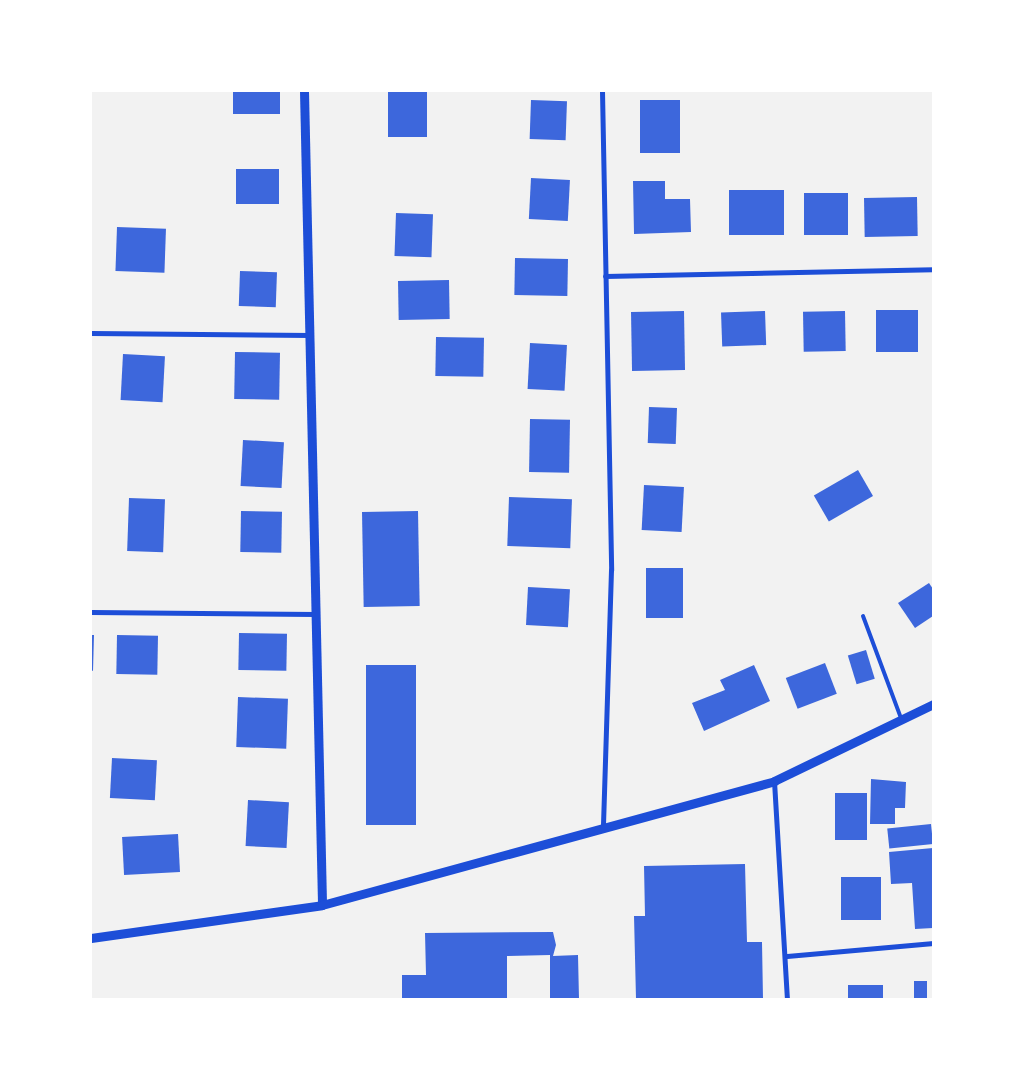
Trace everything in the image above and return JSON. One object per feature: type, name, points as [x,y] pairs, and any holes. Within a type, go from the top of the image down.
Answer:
[{"type":"street","points":[[304,91],[322,905]]},
{"type":"street","points":[[602,91],[611,570],[603,827]]},
{"type":"street","points":[[605,276],[933,269]]},
{"type":"street","points":[[91,333],[310,335]]},
{"type":"street","points":[[91,612],[316,614]]},
{"type":"street","points":[[91,938],[322,905],[774,781],[933,704]]},
{"type":"street","points":[[774,781],[787,956],[787,999]]},
{"type":"street","points":[[787,956],[933,943]]},
{"type":"lane","points":[[863,616],[902,720]]},
{"type":"building","points":[[233,91],[280,91],[280,114],[233,114]]},
{"type":"building","points":[[388,91],[427,91],[427,137],[388,137]]},
{"type":"building","points":[[531,100],[567,101],[566,140],[530,139]]},
{"type":"building","points":[[640,100],[680,100],[680,153],[640,153]]},
{"type":"building","points":[[236,169],[279,169],[279,204],[236,204]]},
{"type":"building","points":[[531,178],[570,180],[568,221],[529,219]]},
{"type":"building","points":[[633,181],[665,181],[665,199],[690,199],[691,232],[634,234]]},
{"type":"building","points":[[729,190],[784,190],[784,235],[729,235]]},
{"type":"building","points":[[804,193],[848,193],[848,235],[804,235]]},
{"type":"building","points":[[917,197],[918,236],[865,237],[864,198]]},
{"type":"building","points":[[396,213],[433,214],[431,257],[394,256]]},
{"type":"building","points":[[117,227],[166,229],[164,273],[115,271]]},
{"type":"building","points":[[515,258],[568,259],[567,296],[514,295]]},
{"type":"building","points":[[240,271],[277,272],[276,307],[239,306]]},
{"type":"building","points":[[449,280],[450,319],[399,320],[398,281]]},
{"type":"building","points":[[876,310],[918,310],[918,352],[876,352]]},
{"type":"building","points":[[684,311],[685,370],[632,371],[631,312]]},
{"type":"building","points":[[765,311],[766,345],[722,347],[721,313]]},
{"type":"building","points":[[845,311],[846,351],[804,352],[803,312]]},
{"type":"building","points":[[436,337],[484,338],[483,377],[435,376]]},
{"type":"building","points":[[530,343],[567,345],[565,391],[528,389]]},
{"type":"building","points":[[235,352],[280,353],[279,400],[234,399]]},
{"type":"building","points":[[123,354],[165,356],[163,402],[121,400]]},
{"type":"building","points":[[649,407],[677,408],[676,444],[648,443]]},
{"type":"building","points":[[530,419],[570,420],[569,473],[529,472]]},
{"type":"building","points":[[243,440],[284,442],[282,488],[241,486]]},
{"type":"building","points":[[858,470],[873,496],[829,521],[814,495]]},
{"type":"building","points":[[644,485],[684,487],[682,532],[642,530]]},
{"type":"building","points":[[509,497],[572,499],[570,548],[507,546]]},
{"type":"building","points":[[129,498],[165,499],[163,552],[127,551]]},
{"type":"building","points":[[241,511],[282,512],[281,553],[240,552]]},
{"type":"building","points":[[418,511],[420,606],[364,607],[362,512]]},
{"type":"building","points":[[646,568],[683,568],[683,618],[646,618]]},
{"type":"building","points":[[929,583],[933,589],[933,616],[915,628],[898,603]]},
{"type":"building","points":[[528,587],[570,589],[568,627],[526,625]]},
{"type":"building","points":[[239,633],[287,634],[286,671],[238,670]]},
{"type":"building","points":[[91,635],[94,635],[93,671],[91,670]]},
{"type":"building","points":[[117,635],[158,636],[157,675],[116,674]]},
{"type":"building","points":[[866,650],[875,679],[857,684],[848,656]]},
{"type":"building","points":[[825,663],[837,694],[798,709],[786,678]]},
{"type":"building","points":[[366,665],[416,665],[416,825],[366,825]]},
{"type":"building","points":[[754,665],[770,701],[704,731],[692,703],[725,690],[720,680]]},
{"type":"building","points":[[238,697],[288,699],[286,749],[236,747]]},
{"type":"building","points":[[112,758],[157,760],[155,800],[110,798]]},
{"type":"building","points":[[871,779],[906,782],[905,808],[895,808],[895,824],[870,824]]},
{"type":"building","points":[[835,793],[867,793],[867,840],[835,840]]},
{"type":"building","points":[[248,800],[289,802],[287,848],[246,846]]},
{"type":"building","points":[[931,824],[933,844],[889,848],[887,829]]},
{"type":"building","points":[[178,834],[180,872],[124,875],[122,837]]},
{"type":"building","points":[[933,848],[933,928],[915,929],[912,883],[891,884],[889,852]]},
{"type":"building","points":[[745,864],[747,942],[762,942],[763,999],[636,999],[634,916],[645,916],[644,866]]},
{"type":"building","points":[[841,877],[881,877],[881,920],[841,920]]},
{"type":"building","points":[[553,932],[556,945],[553,956],[578,955],[579,999],[550,999],[550,955],[507,956],[507,999],[402,999],[402,975],[426,975],[425,933]]},
{"type":"building","points":[[914,981],[927,981],[927,999],[914,999]]},
{"type":"building","points":[[848,985],[883,985],[883,999],[848,999]]}]
